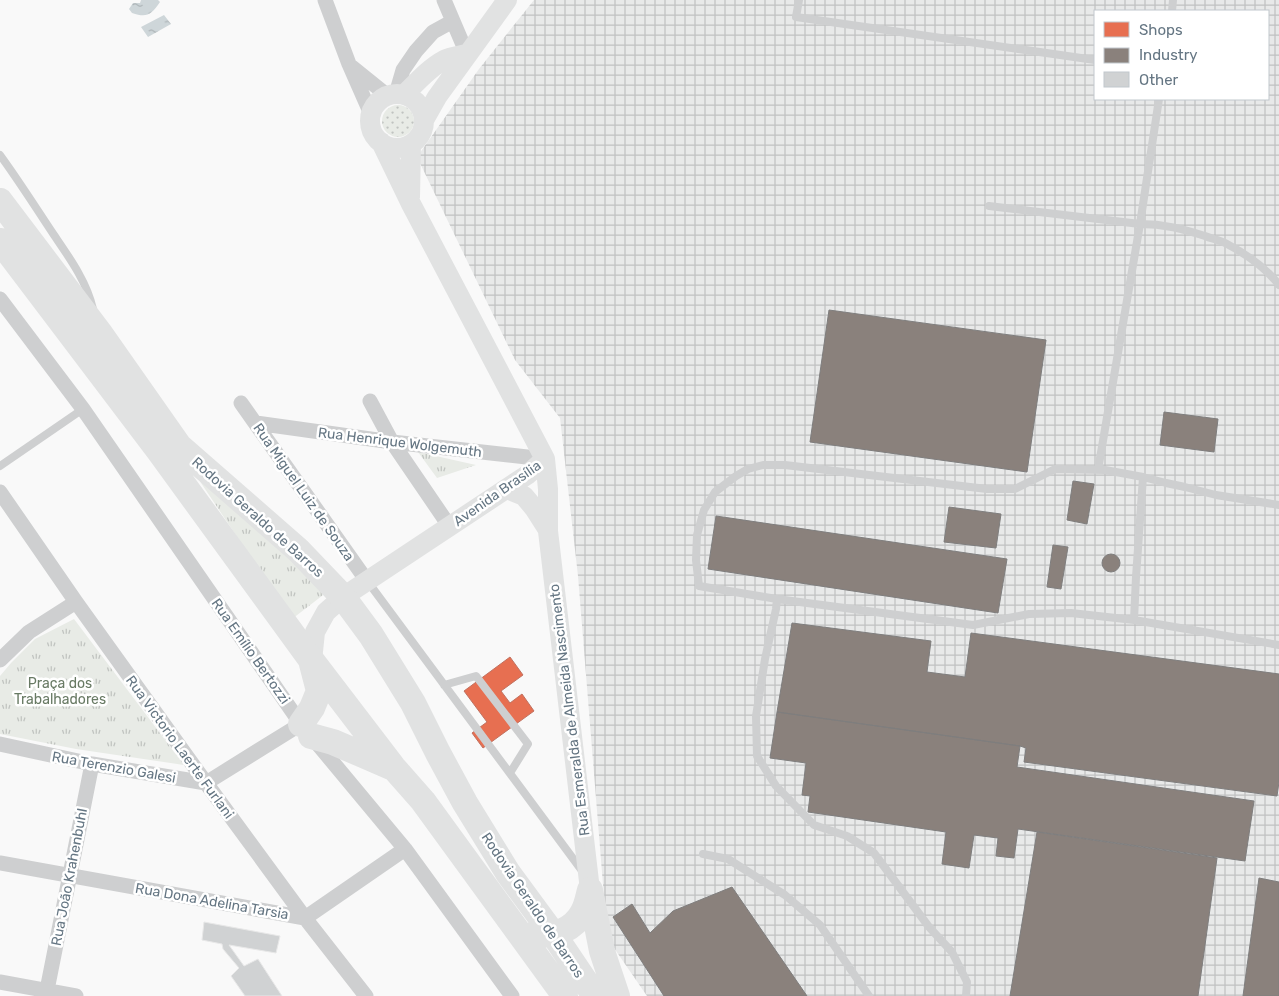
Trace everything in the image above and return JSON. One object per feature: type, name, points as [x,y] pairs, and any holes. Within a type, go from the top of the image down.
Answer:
[{"type":"highway","name":"Rodovia Geraldo de Barros","points":[[0,201],[99,332],[179,446],[298,550],[343,597],[371,635],[413,703],[465,803],[508,873],[595,996]]},
{"type":"highway","name":"Rodovia Geraldo de Barros","points":[[0,241],[159,451],[312,661],[393,767],[423,801],[565,996]]},
{"type":"highway","points":[[312,661],[319,691],[306,730],[393,767]]},
{"type":"highway","points":[[423,801],[526,926],[537,933],[549,935],[563,932],[574,924],[583,913],[587,902],[589,885]]},
{"type":"highway","points":[[589,885],[602,951],[617,996]]},
{"type":"main road","points":[[424,120],[417,102],[411,97],[396,95],[382,98],[377,103],[371,114],[370,122],[372,130],[381,142],[392,147],[411,144],[422,131],[424,120],[437,97],[507,0]]},
{"type":"main road","points":[[396,95],[443,60],[467,54]]},
{"type":"main road","name":"Avenida Brasília","points":[[312,661],[315,632],[326,612],[343,597],[507,489],[545,459],[410,202],[381,142]]},
{"type":"main road","name":"Avenida Brasília","points":[[410,202],[411,144]]},
{"type":"main road","name":"Rua Esmeralda de Almeida Nascimento","points":[[545,459],[548,489],[548,531],[589,885]]},
{"type":"main road","name":"Rua Esmeralda de Almeida Nascimento","points":[[507,489],[524,496],[548,531]]},
{"type":"street","points":[[324,0],[371,114]]},
{"type":"street","points":[[444,0],[467,54]]},
{"type":"street","points":[[349,64],[396,95],[403,70],[416,51],[433,32],[453,21]]},
{"type":"street","name":"Rua Emílio Bertozzi","points":[[0,299],[84,408],[306,730],[405,849],[511,996]]},
{"type":"street","points":[[370,401],[392,442],[450,526]]},
{"type":"street","name":"Rua Miguel Luiz de Souza","points":[[241,403],[367,581]]},
{"type":"street","name":"Rua Henrique Wolgemuth","points":[[256,423],[392,442],[545,459]]},
{"type":"street","name":"Rua Victorio Laerte Furlani","points":[[0,492],[76,602],[206,783],[305,918],[366,996]]},
{"type":"street","points":[[0,660],[29,632],[76,602]]},
{"type":"street","points":[[206,783],[306,730]]},
{"type":"street","name":"Rua Terenzio Galesi","points":[[0,744],[92,764],[206,783]]},
{"type":"street","name":"Rua João Krahenbuhl","points":[[47,990],[92,764]]},
{"type":"street","name":"Rua Dona Adelina Tarsia","points":[[0,863],[305,918],[405,849]]},
{"type":"street","points":[[0,982],[76,996]]},
{"type":"lane","points":[[799,0],[796,17],[1094,60]]},
{"type":"lane","points":[[1098,470],[1140,224],[1159,100]]},
{"type":"lane","points":[[0,155],[81,277],[91,300],[99,332]]},
{"type":"lane","points":[[989,206],[1172,227],[1226,243],[1248,256],[1272,275],[1279,285]]},
{"type":"lane","points":[[0,466],[84,408]]},
{"type":"lane","points":[[1279,505],[1216,495],[1143,477],[1098,470],[1055,469],[1015,489],[987,489],[785,465],[762,465],[748,469],[715,492],[704,510],[697,536],[696,560],[699,586],[777,599],[973,625],[1029,614],[1071,613],[1134,620],[1279,645]]},
{"type":"lane","points":[[1134,620],[1143,477]]},
{"type":"lane","points":[[367,581],[510,774],[589,885]]},
{"type":"lane","points":[[777,599],[756,716],[757,756],[776,786],[814,825],[847,836],[874,854],[928,927],[952,952],[967,982],[966,996]]},
{"type":"lane","points":[[444,685],[476,676],[528,744],[510,774]]},
{"type":"lane","points":[[703,854],[728,859],[785,895],[820,925],[869,996]]},
{"type":"shaded area","points":[[534,0],[1279,0],[1279,996],[647,996],[614,948],[604,897],[578,576],[560,418],[515,360],[417,157],[479,69]]},
{"type":"green space","points":[[398,105],[410,109],[414,121],[410,133],[398,137],[386,133],[382,121],[386,109]]},
{"type":"green space","points":[[418,452],[476,465],[437,478]]},
{"type":"green space","points":[[191,468],[327,592],[292,619]]},
{"type":"green space","name":"Praça dos Trabalhadores","points":[[74,619],[184,765],[76,749],[0,734],[0,676],[35,639]]},
{"type":"water","points":[[141,0],[158,0],[160,2],[148,14],[132,13],[129,9],[133,3],[140,3]]},
{"type":"water","points":[[164,15],[171,24],[148,37],[141,27]]},
{"type":"building: Shops","points":[[510,657],[523,675],[501,691],[510,703],[522,694],[534,711],[483,748],[472,733],[487,722],[464,691]]},
{"type":"building: Industry","points":[[829,310],[1046,340],[1027,472],[810,442]]},
{"type":"building: Industry","points":[[1164,412],[1218,419],[1214,452],[1160,445]]},
{"type":"building: Industry","points":[[1073,481],[1094,484],[1087,524],[1067,520]]},
{"type":"building: Industry","points":[[949,507],[1001,514],[996,548],[944,542]]},
{"type":"building: Industry","points":[[716,516],[1007,559],[998,613],[708,569]]},
{"type":"building: Industry","points":[[1053,545],[1068,547],[1061,589],[1047,587]]},
{"type":"building: Industry","points":[[1111,554],[1117,557],[1120,563],[1117,569],[1111,572],[1105,569],[1102,563],[1105,557]]},
{"type":"building: Industry","points":[[792,623],[931,641],[927,672],[965,677],[971,633],[1279,674],[1279,782],[1277,796],[1024,762],[1026,748],[1020,746],[777,712]]},
{"type":"building: Industry","points":[[777,712],[1020,746],[1017,767],[1254,801],[1245,861],[1018,829],[1014,858],[996,856],[998,838],[974,835],[969,868],[942,864],[946,832],[808,812],[810,796],[802,795],[806,763],[770,758]]},
{"type":"building: Industry","points":[[1037,832],[1217,858],[1198,996],[1010,996]]},
{"type":"building: Industry","points":[[1259,878],[1279,882],[1279,996],[1243,996]]},
{"type":"building: Industry","points":[[732,887],[807,996],[664,996],[613,917],[632,904],[650,933],[673,911]]},
{"type":"building: Other","points":[[204,922],[280,936],[276,953],[229,945],[244,966],[258,959],[282,996],[245,996],[231,976],[239,968],[223,949],[222,944],[202,940]]}]
